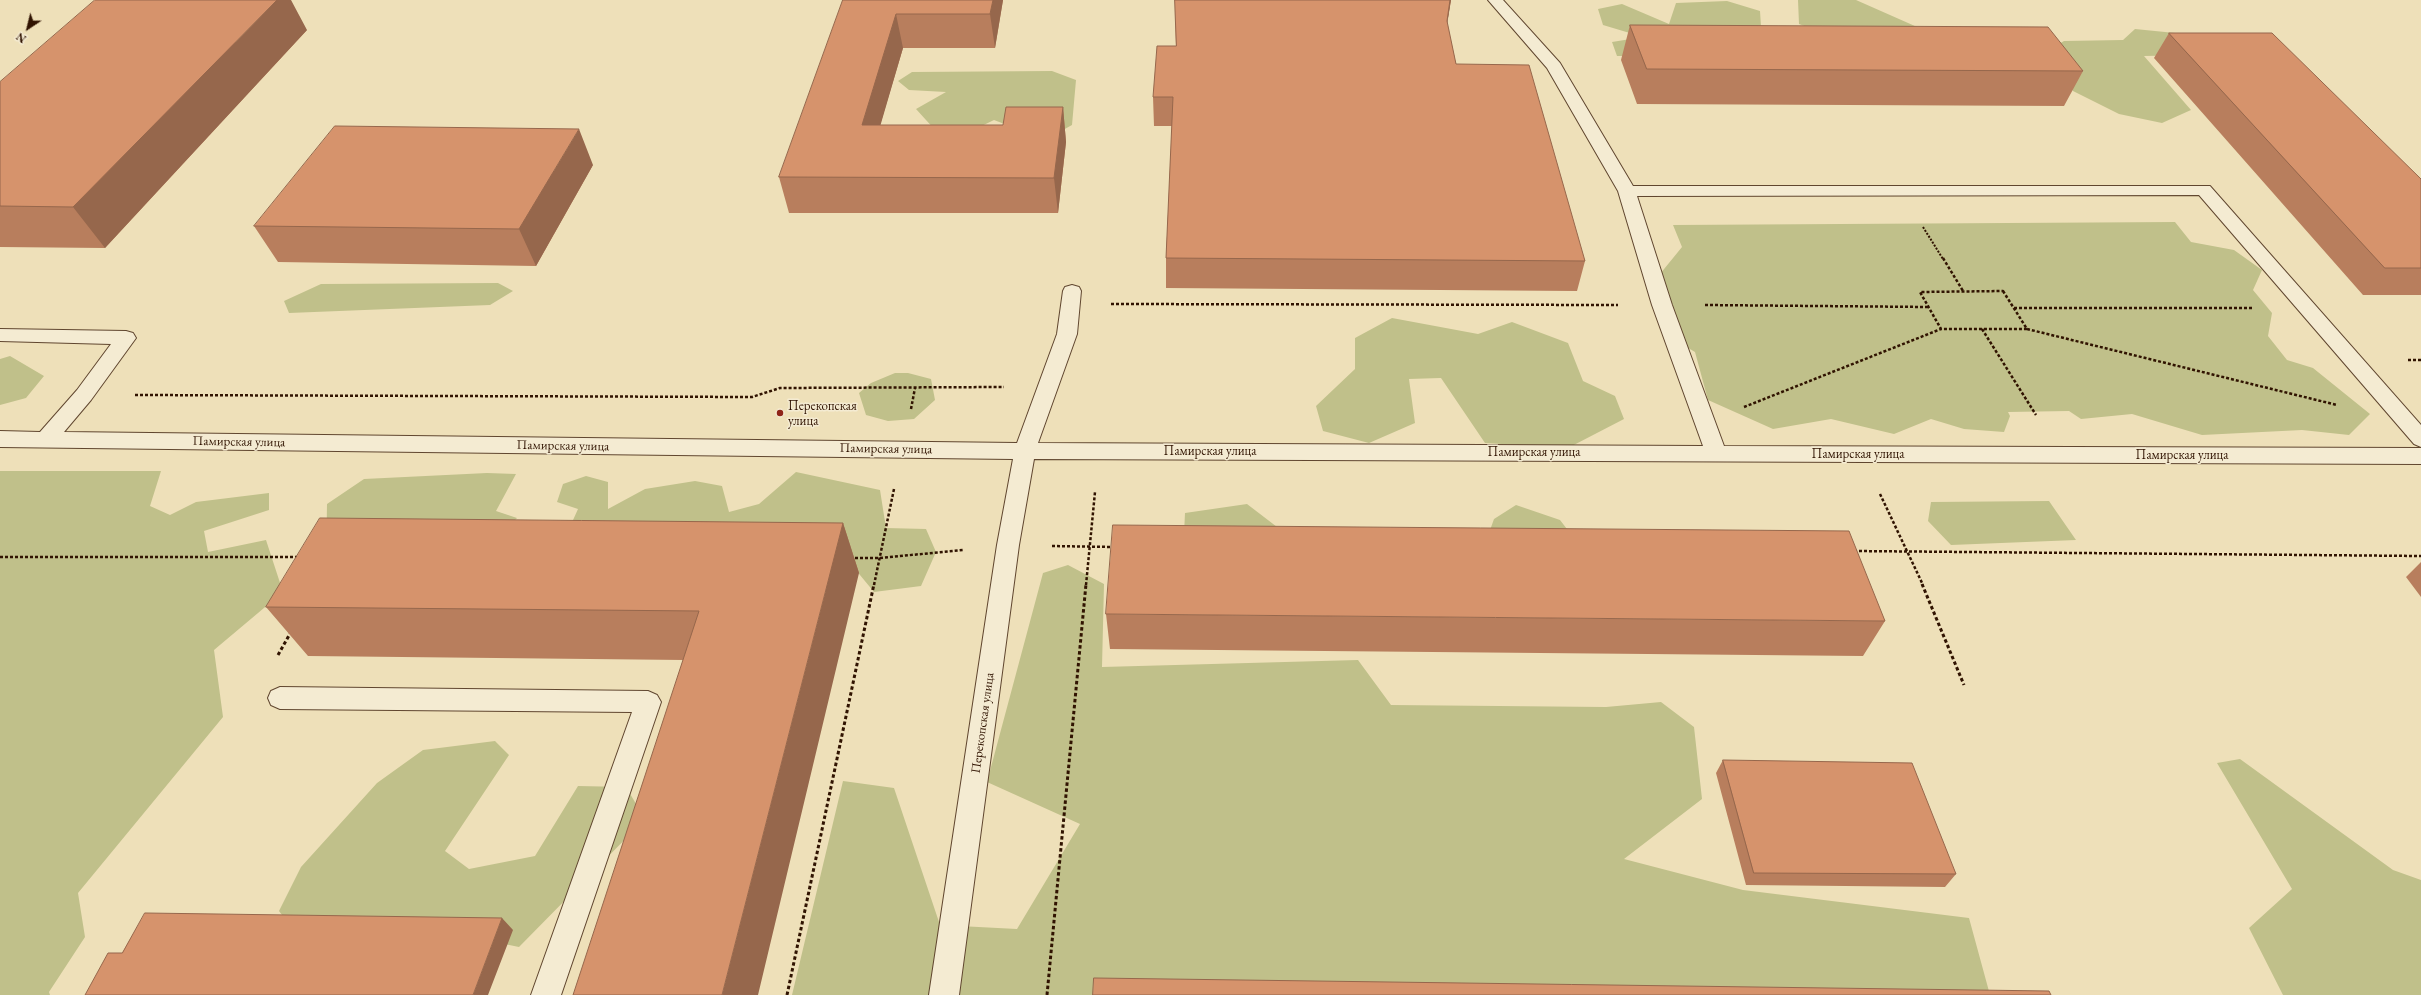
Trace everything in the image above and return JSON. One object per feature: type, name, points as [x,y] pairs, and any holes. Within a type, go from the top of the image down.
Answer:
[{"type":"street","points":[[1495,0],[1554,66],[1627,191],[1662,305],[1716,453]]},
{"type":"street","points":[[1627,191],[2204,190],[2421,439]]},
{"type":"street","name":"Перекопская улица","points":[[944,995],[1008,546],[1025,451],[1067,334],[1071,298]]},
{"type":"street","points":[[0,335],[126,338],[84,395],[45,440]]},
{"type":"street","name":"Памирская улица","points":[[0,440],[1025,451],[2421,456]]},
{"type":"street","points":[[280,698],[648,702],[546,995]]},
{"type":"path","points":[[1901,190],[1963,291]]},
{"type":"path","points":[[1941,329],[1920,292],[2003,291],[2027,329]]},
{"type":"path","points":[[1071,298],[1928,308]]},
{"type":"path","points":[[2014,308],[2306,307]]},
{"type":"path","points":[[1705,422],[1941,329],[2027,329],[2407,423]]},
{"type":"path","points":[[1982,329],[2037,416]]},
{"type":"path","points":[[84,395],[752,397],[780,388],[1048,386]]},
{"type":"path","points":[[787,995],[915,388]]},
{"type":"path","points":[[1047,995],[1099,451]]},
{"type":"path","points":[[1860,454],[1909,552],[1964,685]]},
{"type":"path","points":[[848,558],[880,558],[1008,546],[1122,547]]},
{"type":"path","points":[[1846,551],[2421,556]]},
{"type":"path","points":[[0,557],[302,557]]},
{"type":"path","points":[[280,698],[273,664],[292,630]]},
{"type":"green space","points":[[1798,0],[1856,0],[1933,34],[1836,38],[1799,24]]},
{"type":"green space","points":[[1727,1],[1760,11],[1761,27],[1659,56],[1617,56],[1612,42],[1643,37],[1603,25],[1598,9],[1622,4],[1669,24],[1676,3]]},
{"type":"green space","points":[[2135,29],[2175,33],[2206,45],[2195,55],[2144,56],[2191,110],[2162,123],[2119,114],[2073,91],[2045,52],[2064,41],[2123,40]]},
{"type":"green space","points":[[1052,71],[1076,80],[1072,125],[1054,135],[1020,130],[994,120],[963,135],[936,131],[916,109],[946,92],[909,90],[898,81],[912,72]]},
{"type":"green space","points":[[2175,222],[2191,242],[2234,250],[2262,270],[2253,290],[2272,313],[2268,336],[2287,360],[2313,368],[2370,414],[2349,435],[2302,430],[2202,435],[2132,414],[2081,419],[2069,411],[2008,412],[2010,416],[2004,432],[1964,429],[1931,419],[1894,434],[1831,419],[1773,429],[1708,400],[1695,352],[1663,333],[1660,274],[1682,247],[1673,225]]},
{"type":"green space","points":[[498,283],[513,291],[490,305],[289,313],[284,301],[321,284]]},
{"type":"green space","points":[[1392,318],[1478,334],[1512,322],[1568,343],[1583,381],[1615,396],[1624,419],[1568,448],[1485,443],[1441,378],[1409,379],[1415,423],[1369,443],[1323,431],[1316,406],[1355,369],[1355,338]]},
{"type":"green space","points":[[10,356],[44,376],[26,398],[0,405],[0,359]]},
{"type":"green space","points":[[895,373],[908,373],[931,379],[935,400],[914,419],[888,421],[866,415],[859,393],[871,383]]},
{"type":"green space","points":[[0,471],[161,471],[150,506],[170,515],[196,502],[269,493],[269,510],[204,531],[208,552],[266,540],[283,592],[214,650],[223,717],[78,893],[85,937],[49,992],[50,995],[0,995]]},
{"type":"green space","points":[[796,472],[880,490],[886,528],[926,529],[936,552],[921,586],[874,592],[855,569],[569,529],[578,509],[557,502],[563,484],[586,476],[608,482],[608,509],[645,489],[695,481],[722,486],[729,512],[759,504]]},
{"type":"green space","points":[[487,473],[516,474],[496,511],[517,518],[479,559],[326,571],[327,504],[364,479]]},
{"type":"green space","points":[[2049,501],[2076,540],[1951,545],[1928,521],[1931,502]]},
{"type":"green space","points":[[1247,504],[1281,530],[1182,576],[1185,513]]},
{"type":"green space","points":[[1516,505],[1560,520],[1587,555],[1480,558],[1494,519]]},
{"type":"green space","points":[[1068,565],[1104,584],[1102,667],[1358,660],[1391,705],[1606,707],[1661,702],[1694,727],[1702,799],[1624,859],[1743,890],[1969,918],[1990,995],[792,995],[843,781],[894,788],[940,925],[1017,929],[1080,824],[987,782],[1043,573]]},
{"type":"green space","points":[[495,741],[509,755],[445,851],[469,869],[535,856],[578,786],[626,787],[645,819],[519,947],[480,939],[317,961],[279,911],[301,867],[377,783],[423,750]]},
{"type":"green space","points":[[2240,759],[2393,870],[2421,880],[2421,995],[2283,995],[2249,928],[2292,889],[2217,763]]},
{"type":"building","points":[[95,0],[277,0],[73,207],[0,206],[0,82]]},
{"type":"building","points":[[843,0],[993,0],[990,14],[896,14],[862,125],[1003,125],[1006,107],[1063,107],[1054,178],[779,177]]},
{"type":"building","points":[[1175,0],[1450,0],[1447,21],[1456,64],[1529,65],[1585,261],[1166,258],[1173,97],[1153,97],[1157,46],[1176,46]]},
{"type":"building","points":[[1630,25],[2048,27],[2083,71],[1647,69]]},
{"type":"building","points":[[2169,33],[2272,33],[2421,179],[2421,268],[2385,268]]},
{"type":"building","points":[[335,126],[579,129],[519,229],[254,226]]},
{"type":"building","points":[[320,518],[843,523],[722,995],[573,995],[699,611],[266,607]]},
{"type":"building","points":[[1113,525],[1849,531],[1885,621],[1106,614]]},
{"type":"building","points":[[1723,760],[1912,763],[1956,874],[1754,873]]},
{"type":"building","points":[[145,913],[502,918],[473,995],[85,995],[108,953],[122,953]]},
{"type":"building","points":[[1094,978],[2049,991],[2051,995],[1093,995]]},
{"type":"place","name":"Перекопская улица","points":[[780,413]]}]
